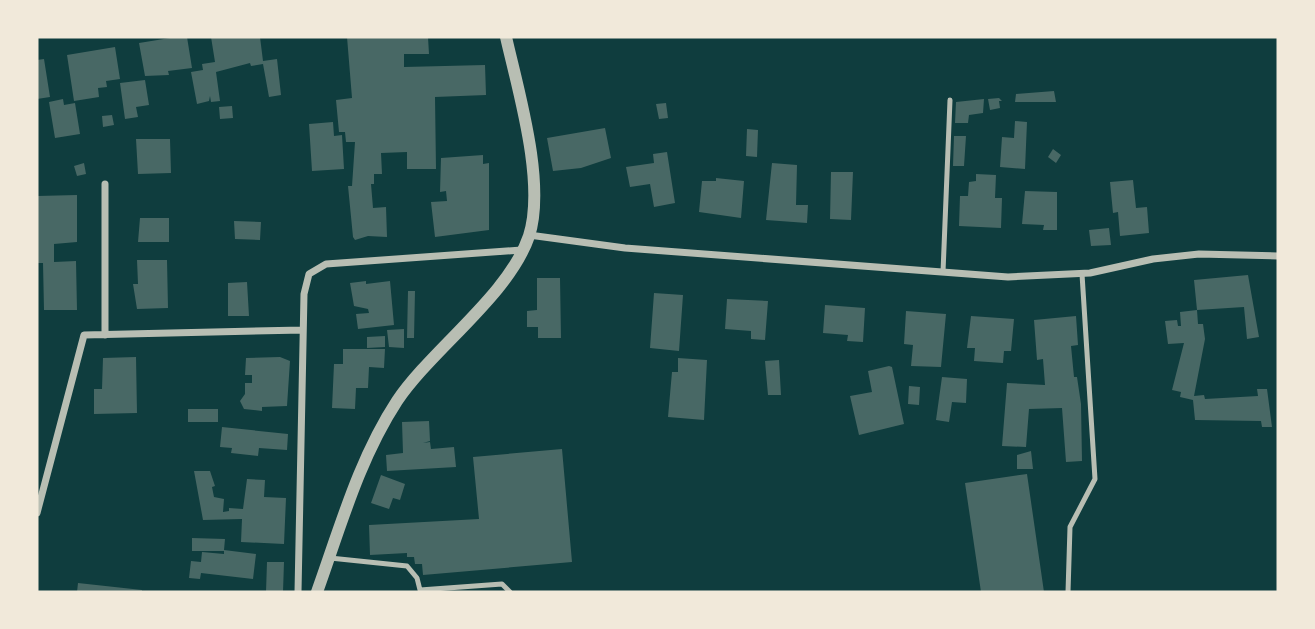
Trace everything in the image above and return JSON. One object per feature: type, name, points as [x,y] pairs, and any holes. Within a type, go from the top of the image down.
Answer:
[{"type":"street","points":[[317,592],[370,447],[398,400],[500,283],[529,235],[534,205],[529,144],[506,37]]},
{"type":"street","points":[[105,184],[106,335]]},
{"type":"street","points":[[529,235],[625,248],[1008,277],[1082,274],[1199,254],[1278,256]]},
{"type":"street","points":[[298,592],[304,294],[309,274],[326,264],[522,250]]},
{"type":"street","points":[[37,513],[84,335],[303,330]]},
{"type":"lane","points":[[943,272],[950,100]]},
{"type":"lane","points":[[1068,592],[1070,527],[1095,479],[1082,274]]},
{"type":"lane","points":[[330,558],[407,566],[417,578],[420,590],[502,584],[510,592]]},
{"type":"building","points":[[187,37],[192,68],[168,71],[169,75],[145,76],[139,43]]},
{"type":"building","points":[[211,37],[260,37],[263,61],[277,59],[281,95],[269,97],[263,64],[251,66],[250,63],[216,72],[220,101],[211,102],[210,96],[209,101],[197,104],[191,72],[203,70],[202,64],[215,62]]},
{"type":"building","points":[[347,37],[428,37],[429,54],[404,54],[404,67],[485,65],[486,95],[435,97],[436,169],[407,169],[407,152],[381,153],[382,174],[374,174],[374,184],[371,184],[373,208],[386,207],[387,237],[368,236],[355,240],[353,237],[348,186],[352,186],[355,142],[346,142],[345,132],[339,132],[336,100],[352,98]]},
{"type":"building","points":[[115,47],[120,79],[106,81],[107,87],[98,88],[99,97],[74,101],[67,55]]},
{"type":"building","points":[[44,59],[50,97],[37,99],[37,60]]},
{"type":"building","points":[[145,80],[149,105],[136,107],[138,117],[125,119],[120,83]]},
{"type":"building","points":[[1054,91],[1056,102],[1015,102],[1016,94]]},
{"type":"building","points":[[999,98],[1002,101],[999,101],[1000,108],[990,110],[988,99]]},
{"type":"building","points":[[63,99],[64,105],[75,103],[80,134],[55,138],[49,102]]},
{"type":"building","points":[[984,99],[983,113],[969,115],[968,123],[955,123],[956,102]]},
{"type":"building","points":[[666,103],[668,118],[659,119],[656,104]]},
{"type":"building","points":[[232,106],[233,118],[220,119],[219,107]]},
{"type":"building","points":[[112,115],[114,125],[103,127],[102,116]]},
{"type":"building","points":[[1015,121],[1027,122],[1025,169],[1000,167],[1002,137],[1014,138]]},
{"type":"building","points":[[333,122],[334,136],[342,135],[344,169],[312,171],[309,124]]},
{"type":"building","points":[[605,128],[611,158],[581,168],[553,171],[547,138]]},
{"type":"building","points":[[747,129],[758,130],[757,157],[746,156]]},
{"type":"building","points":[[954,136],[966,136],[964,166],[953,166]]},
{"type":"building","points":[[136,139],[170,139],[171,173],[138,174]]},
{"type":"building","points":[[1053,149],[1061,155],[1056,163],[1048,157]]},
{"type":"building","points":[[667,152],[675,203],[654,207],[650,184],[630,187],[626,167],[654,163],[653,154]]},
{"type":"building","points":[[483,155],[483,164],[489,163],[489,230],[435,237],[431,202],[447,201],[446,191],[440,192],[441,158]]},
{"type":"building","points":[[84,163],[86,174],[77,176],[74,166]]},
{"type":"building","points":[[772,163],[797,165],[796,205],[808,205],[807,223],[766,220]]},
{"type":"building","points":[[831,172],[853,172],[851,220],[830,219]]},
{"type":"building","points":[[976,174],[996,175],[995,198],[1002,198],[1001,228],[959,226],[960,196],[968,196],[969,182],[976,181]]},
{"type":"building","points":[[716,178],[744,181],[741,218],[699,212],[702,181],[716,181]]},
{"type":"building","points":[[1133,180],[1136,208],[1147,207],[1149,233],[1120,236],[1118,212],[1113,213],[1110,182]]},
{"type":"building","points":[[1025,191],[1057,192],[1057,230],[1043,230],[1044,225],[1022,224]]},
{"type":"building","points":[[77,195],[77,242],[54,244],[54,262],[76,261],[77,310],[44,310],[43,263],[37,263],[37,196]]},
{"type":"building","points":[[140,218],[169,218],[169,242],[138,242]]},
{"type":"building","points":[[234,221],[261,222],[260,240],[235,239]]},
{"type":"building","points":[[1109,228],[1111,245],[1091,246],[1089,230]]},
{"type":"building","points":[[137,260],[167,260],[168,308],[137,309],[133,284],[138,284]]},
{"type":"building","points":[[1248,275],[1259,337],[1247,339],[1244,307],[1197,310],[1194,280]]},
{"type":"building","points":[[537,278],[560,278],[561,338],[538,338],[538,327],[527,327],[527,311],[537,310]]},
{"type":"building","points":[[366,281],[366,284],[390,281],[394,325],[358,329],[356,314],[369,313],[368,309],[354,306],[350,283]]},
{"type":"building","points":[[247,282],[249,316],[228,316],[228,283]]},
{"type":"building","points":[[408,291],[415,291],[414,338],[407,338]]},
{"type":"building","points":[[654,293],[683,295],[679,351],[650,348]]},
{"type":"building","points":[[727,299],[768,301],[765,340],[751,339],[751,331],[725,329]]},
{"type":"building","points":[[825,305],[865,308],[863,342],[847,341],[848,335],[823,333]]},
{"type":"building","points":[[1197,310],[1198,324],[1203,324],[1205,339],[1194,396],[1204,395],[1205,399],[1258,396],[1257,389],[1267,389],[1272,427],[1262,427],[1261,421],[1195,420],[1193,400],[1180,397],[1181,392],[1172,390],[1184,343],[1168,344],[1165,321],[1177,320],[1178,326],[1181,326],[1180,312]]},
{"type":"building","points":[[906,311],[946,314],[941,367],[911,366],[913,345],[904,344]]},
{"type":"building","points":[[971,316],[1014,319],[1011,351],[1004,351],[1003,363],[974,361],[975,348],[967,348]]},
{"type":"building","points":[[1076,316],[1078,345],[1071,346],[1074,377],[1077,377],[1081,404],[1082,461],[1066,462],[1062,408],[1029,409],[1026,447],[1002,446],[1007,383],[1045,385],[1043,359],[1037,360],[1034,320]]},
{"type":"building","points":[[404,329],[404,348],[389,347],[387,330]]},
{"type":"building","points":[[385,336],[385,347],[367,348],[367,337]]},
{"type":"building","points":[[343,349],[385,349],[384,368],[369,367],[368,388],[356,388],[355,409],[332,408],[334,364],[343,364]]},
{"type":"building","points":[[136,357],[137,413],[94,414],[94,389],[102,389],[103,358]]},
{"type":"building","points":[[280,357],[290,361],[287,406],[262,407],[262,411],[244,409],[240,401],[245,394],[245,383],[252,383],[252,375],[245,375],[246,358]]},
{"type":"building","points":[[678,358],[707,360],[704,420],[668,417],[672,372],[678,372]]},
{"type":"building","points":[[779,360],[781,395],[768,395],[765,361]]},
{"type":"building","points":[[892,367],[904,424],[859,435],[850,396],[872,392],[868,371]]},
{"type":"building","points":[[942,377],[967,379],[966,403],[952,402],[949,422],[936,420]]},
{"type":"building","points":[[909,386],[920,387],[919,405],[908,404]]},
{"type":"building","points":[[188,409],[218,409],[218,422],[188,422]]},
{"type":"building","points":[[429,421],[430,441],[423,443],[430,442],[431,449],[454,447],[456,467],[387,471],[386,455],[403,453],[402,422]]},
{"type":"building","points":[[222,427],[288,434],[287,450],[259,448],[258,456],[231,453],[232,448],[220,447]]},
{"type":"building","points":[[562,449],[572,562],[423,575],[422,564],[415,564],[414,557],[407,557],[407,553],[370,555],[369,525],[479,519],[473,457]]},
{"type":"building","points":[[1031,451],[1033,469],[1017,469],[1017,455]]},
{"type":"building","points":[[194,471],[210,471],[215,486],[212,487],[214,497],[224,499],[223,512],[229,511],[229,508],[243,509],[247,479],[265,480],[264,497],[286,498],[284,544],[241,542],[242,519],[203,520]]},
{"type":"building","points":[[1027,474],[1044,592],[981,592],[965,483]]},
{"type":"building","points":[[381,475],[405,484],[400,500],[393,498],[389,509],[371,503]]},
{"type":"building","points":[[192,538],[225,539],[224,550],[256,554],[253,579],[201,573],[200,579],[189,578],[191,561],[201,562],[202,552],[224,554],[224,551],[192,551]]},
{"type":"building","points":[[267,562],[284,562],[283,592],[266,592]]},
{"type":"building","points":[[78,583],[142,590],[142,592],[77,592]]}]
